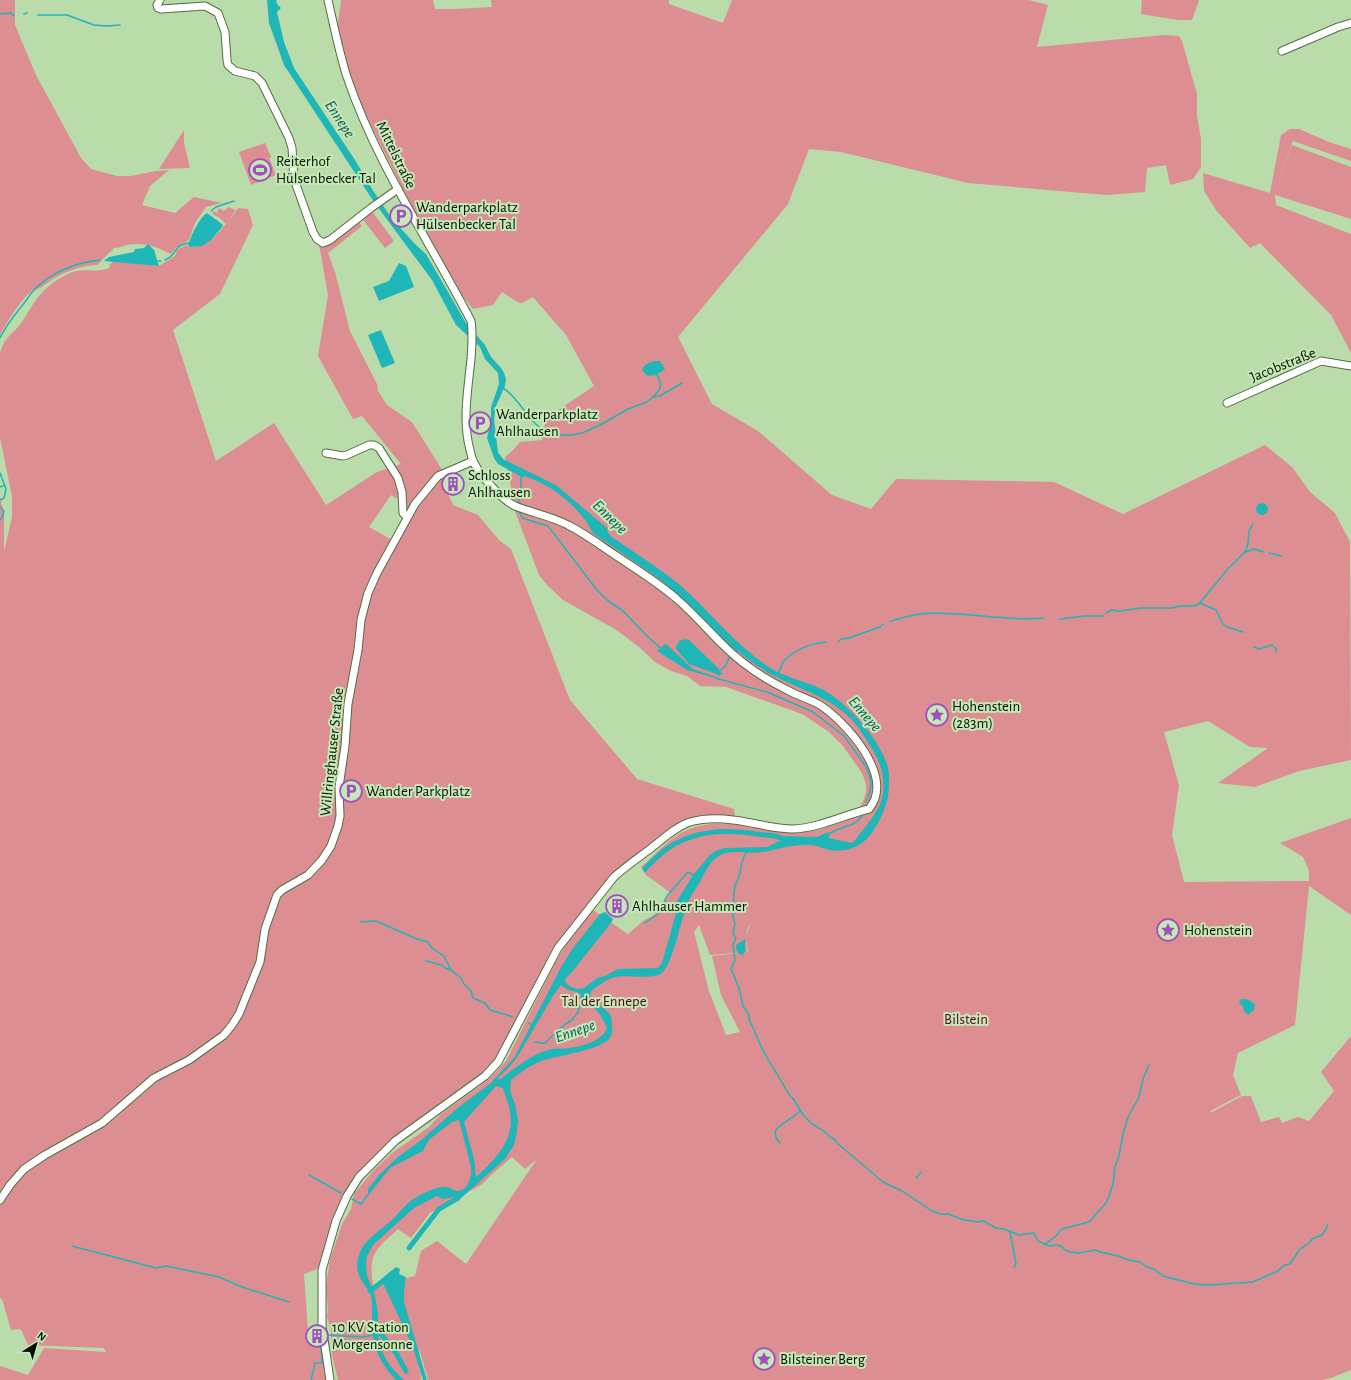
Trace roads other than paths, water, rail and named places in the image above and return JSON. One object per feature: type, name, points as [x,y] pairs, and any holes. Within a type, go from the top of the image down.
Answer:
[{"type":"street","points":[[160,0],[157,5],[158,8],[162,9],[205,6],[218,13],[224,32],[228,65],[235,71],[255,76],[262,83],[289,138],[292,148],[294,179],[313,232],[317,239],[323,243],[330,240],[398,189]]},
{"type":"street","name":"Mittelstraße","points":[[328,0],[338,47],[360,109],[398,189],[471,321],[472,345],[466,428],[473,461]]},
{"type":"street","points":[[1282,51],[1351,23]]},
{"type":"street","name":"Jacobstraße","points":[[1227,403],[1321,361],[1351,366]]},
{"type":"street","points":[[326,453],[343,456],[369,445],[374,445],[379,448],[398,478],[402,492],[403,512],[407,518]]},
{"type":"street","points":[[330,1380],[322,1326],[322,1270],[336,1221],[346,1196],[359,1177],[395,1142],[485,1076],[495,1065],[504,1053],[558,948],[614,877],[671,833],[690,822],[707,819],[721,819],[780,828],[802,828],[869,809],[873,804],[876,794],[876,778],[868,756],[849,730],[819,704],[791,692],[767,679],[732,654],[678,600],[662,587],[569,525],[542,514],[513,505],[505,500],[473,461]]},
{"type":"street","name":"Willringhauser Straße","points":[[0,1200],[10,1185],[24,1170],[44,1155],[102,1123],[154,1078],[190,1060],[224,1035],[232,1025],[242,1008],[260,962],[265,929],[277,895],[282,890],[308,875],[322,860],[331,846],[335,835],[340,816],[339,787],[345,746],[348,704],[358,650],[361,620],[368,593],[377,573],[415,504],[438,476],[473,461]]},
{"type":"water","points":[[267,0],[276,0],[277,4],[281,8],[277,12],[284,42],[294,68],[392,219],[426,254],[466,323],[485,345],[491,357],[504,373],[506,379],[505,386],[496,406],[494,419],[498,452],[503,459],[556,485],[607,528],[608,533],[612,537],[680,585],[744,648],[762,662],[774,670],[824,690],[843,704],[853,713],[871,735],[884,757],[889,775],[888,797],[882,816],[871,834],[862,843],[854,847],[838,851],[814,845],[797,845],[757,853],[727,853],[714,860],[708,867],[689,900],[670,960],[663,972],[659,975],[648,977],[615,977],[592,990],[590,994],[593,1001],[606,1010],[611,1018],[612,1034],[607,1041],[589,1049],[546,1059],[528,1068],[511,1080],[510,1091],[515,1104],[518,1121],[514,1145],[505,1159],[460,1199],[455,1197],[443,1199],[437,1196],[414,1208],[373,1245],[367,1256],[366,1263],[367,1276],[372,1287],[375,1289],[378,1329],[382,1332],[380,1334],[378,1333],[379,1340],[386,1359],[404,1380],[396,1380],[377,1352],[372,1324],[372,1301],[357,1269],[359,1254],[368,1241],[412,1200],[435,1189],[445,1187],[461,1191],[467,1186],[471,1174],[471,1167],[459,1120],[452,1122],[430,1139],[423,1151],[390,1168],[371,1192],[368,1193],[368,1189],[379,1175],[398,1157],[420,1141],[460,1106],[490,1084],[514,1058],[561,967],[573,948],[600,914],[605,912],[613,919],[565,979],[566,983],[571,987],[578,989],[584,988],[597,978],[605,976],[618,969],[658,968],[662,963],[676,913],[677,901],[693,875],[715,851],[725,848],[767,847],[780,841],[783,836],[817,837],[828,832],[830,835],[828,838],[852,843],[876,812],[882,797],[884,784],[880,764],[874,752],[855,723],[840,709],[819,697],[768,673],[738,651],[736,652],[732,650],[733,648],[661,580],[594,534],[580,513],[566,500],[542,483],[524,476],[523,478],[498,464],[494,458],[487,438],[491,422],[491,407],[499,384],[498,373],[485,359],[480,347],[456,325],[432,280],[374,202],[284,65],[269,23]],"holes":[[[561,985],[568,990],[577,992],[581,995],[580,1003],[585,1003],[597,1011],[607,1028],[605,1033],[597,1040],[586,1044],[570,1048],[546,1050],[522,1063],[499,1080],[498,1078],[518,1056]],[[496,1086],[503,1088],[509,1106],[511,1122],[509,1132],[502,1149],[476,1177],[474,1159],[464,1122]]]},
{"type":"water","points":[[207,213],[223,226],[211,240],[202,246],[190,247],[188,245],[193,232],[198,223]]},
{"type":"water","points":[[148,244],[154,250],[159,266],[104,261],[109,257],[134,252],[135,249],[144,248]]},
{"type":"water","points":[[399,263],[406,266],[414,287],[379,301],[373,287],[389,281]]},
{"type":"water","points":[[381,330],[395,363],[382,368],[368,335]]},
{"type":"water","points":[[654,361],[660,361],[665,369],[656,375],[646,375],[642,370],[644,366]]},
{"type":"water","points":[[1260,503],[1264,503],[1268,509],[1264,515],[1260,515],[1256,511],[1256,507]]},
{"type":"water","points":[[685,639],[689,640],[719,669],[719,672],[723,673],[719,676],[689,664],[676,647],[679,641]]},
{"type":"water","points":[[666,644],[693,669],[716,677],[715,678],[687,670],[657,651],[662,649],[662,646]]},
{"type":"water","points":[[746,939],[745,952],[742,955],[739,954],[736,949],[736,945]]},
{"type":"water","points":[[1247,999],[1255,1004],[1254,1010],[1248,1015],[1245,1013],[1242,1005],[1239,1004],[1240,1000]]},
{"type":"water","points":[[396,1267],[400,1269],[399,1274],[406,1277],[404,1302],[427,1380],[423,1380],[413,1347],[381,1279]]},
{"type":"waterway","points":[[0,14],[11,13],[14,16]]},
{"type":"waterway","points":[[38,15],[67,15],[94,25],[120,25]]},
{"type":"waterway","points":[[211,211],[216,207],[234,201]]},
{"type":"waterway","points":[[165,260],[172,256],[180,246],[189,243]]},
{"type":"waterway","points":[[0,338],[12,318],[42,282],[66,269],[83,263],[100,260]]},
{"type":"waterway","points":[[653,397],[660,389],[660,381],[656,373]]},
{"type":"waterway","points":[[543,430],[551,435],[572,435],[582,433],[600,425],[628,409],[647,402],[653,397],[660,396],[682,383]]},
{"type":"waterway","points":[[503,388],[513,396],[534,423],[539,427]]},
{"type":"waterway","points":[[0,473],[6,489],[4,498],[0,500]]},
{"type":"waterway","points":[[518,505],[521,490],[521,477]]},
{"type":"waterway","points":[[0,487],[5,485]]},
{"type":"waterway","points":[[0,507],[4,511],[0,520]]},
{"type":"waterway","points":[[519,510],[522,518],[548,526],[597,590],[608,601],[622,610],[662,649]]},
{"type":"waterway","points":[[1106,613],[1112,610],[1119,611],[1141,608],[1172,608],[1180,606],[1194,606],[1199,604],[1226,571],[1245,552],[1248,544],[1249,531],[1253,524]]},
{"type":"waterway","points":[[1245,552],[1254,549],[1264,552]]},
{"type":"waterway","points":[[1269,553],[1281,556]]},
{"type":"waterway","points":[[1200,603],[1216,610],[1223,624],[1227,627],[1243,632]]},
{"type":"waterway","points":[[890,621],[916,615],[935,613],[1029,619],[1044,618]]},
{"type":"waterway","points":[[1060,619],[1085,616],[1103,616]]},
{"type":"waterway","points":[[838,642],[841,639],[849,638],[880,627],[883,624]]},
{"type":"waterway","points":[[778,673],[783,662],[792,654],[809,646],[826,642]]},
{"type":"waterway","points":[[1254,647],[1259,649],[1272,645],[1276,649],[1276,652]]},
{"type":"waterway","points":[[719,672],[726,665],[730,656]]},
{"type":"waterway","points":[[715,678],[767,692],[813,712],[844,736],[865,765],[869,774],[871,784],[866,802]]},
{"type":"waterway","points":[[828,835],[838,829],[856,822],[864,813]]},
{"type":"waterway","points":[[645,869],[665,850],[676,843],[698,835],[721,832],[745,832],[773,836],[787,841]]},
{"type":"waterway","points":[[747,852],[743,859],[734,891],[733,917],[735,923],[733,933],[736,938],[733,945],[735,960],[731,969],[739,988],[743,1006],[749,1015],[750,1022],[765,1055],[788,1093],[803,1114],[812,1124],[826,1132],[883,1182],[902,1191],[932,1211],[940,1214],[948,1214],[964,1220],[978,1222],[983,1221],[996,1228],[1004,1229],[1019,1235],[1034,1233],[1038,1241],[1049,1246],[1061,1246],[1070,1252],[1079,1253],[1095,1250],[1140,1262],[1147,1267],[1154,1269],[1163,1276],[1194,1284],[1208,1285],[1253,1282],[1278,1271],[1284,1265],[1290,1264],[1299,1250],[1312,1239],[1322,1235],[1328,1224]]},
{"type":"waterway","points":[[645,923],[658,914],[667,896],[687,873],[695,876]]},
{"type":"waterway","points":[[360,922],[376,921],[417,939],[428,942],[432,948],[444,956],[451,970],[461,978],[464,984],[471,991],[473,998],[485,1003],[490,1010],[513,1017]]},
{"type":"waterway","points":[[426,961],[441,965],[451,970]]},
{"type":"waterway","name":"Ennepe","points":[[535,1042],[545,1043],[564,1025],[572,1020],[578,1012],[581,1002]]},
{"type":"waterway","points":[[1046,1244],[1062,1229],[1089,1222],[1108,1199],[1113,1184],[1115,1167],[1128,1117],[1139,1097],[1143,1079],[1149,1065]]},
{"type":"waterway","points":[[780,1143],[776,1138],[775,1131],[800,1111]]},
{"type":"waterway","points":[[916,1178],[921,1172]]},
{"type":"waterway","points":[[309,1175],[341,1193]]},
{"type":"waterway","points":[[352,1199],[361,1204],[370,1192]]},
{"type":"waterway","points":[[409,1248],[439,1209],[458,1198],[461,1193]]},
{"type":"waterway","points":[[1010,1232],[1016,1264],[1014,1267]]},
{"type":"waterway","points":[[72,1246],[156,1268],[166,1266],[219,1277],[242,1287],[289,1302]]},
{"type":"waterway","points":[[370,1291],[383,1281]]},
{"type":"waterway","points":[[377,1329],[396,1353],[406,1371]]},
{"type":"waterway","points":[[328,1335],[362,1337],[374,1335]]},
{"type":"waterway","points":[[311,1380],[315,1363],[322,1363],[322,1353],[319,1341]]},
{"type":"place","name":"Reiterhof Hülsenbecker Tal","points":[[260,170]]},
{"type":"place","name":"Wanderparkplatz Hülsenbecker Tal","points":[[401,216]]},
{"type":"place","name":"Wanderparkplatz Ahlhausen","points":[[480,423]]},
{"type":"place","name":"Schloss Ahlhausen","points":[[453,484]]},
{"type":"place","name":"Hohenstein (283m)","points":[[937,715]]},
{"type":"place","name":"Wander Parkplatz","points":[[351,791]]},
{"type":"place","name":"Ahlhauser Hammer","points":[[617,906]]},
{"type":"place","name":"Hohenstein","points":[[1168,930]]},
{"type":"place","name":"10 KV Station Morgensonne","points":[[317,1336]]},
{"type":"place","name":"Bilsteiner Berg","points":[[764,1359]]},
{"type":"park label","name":"Tal der Ennepe","points":[[604,1001]]},
{"type":"park label","name":"Bilstein","points":[[966,1019]]}]
